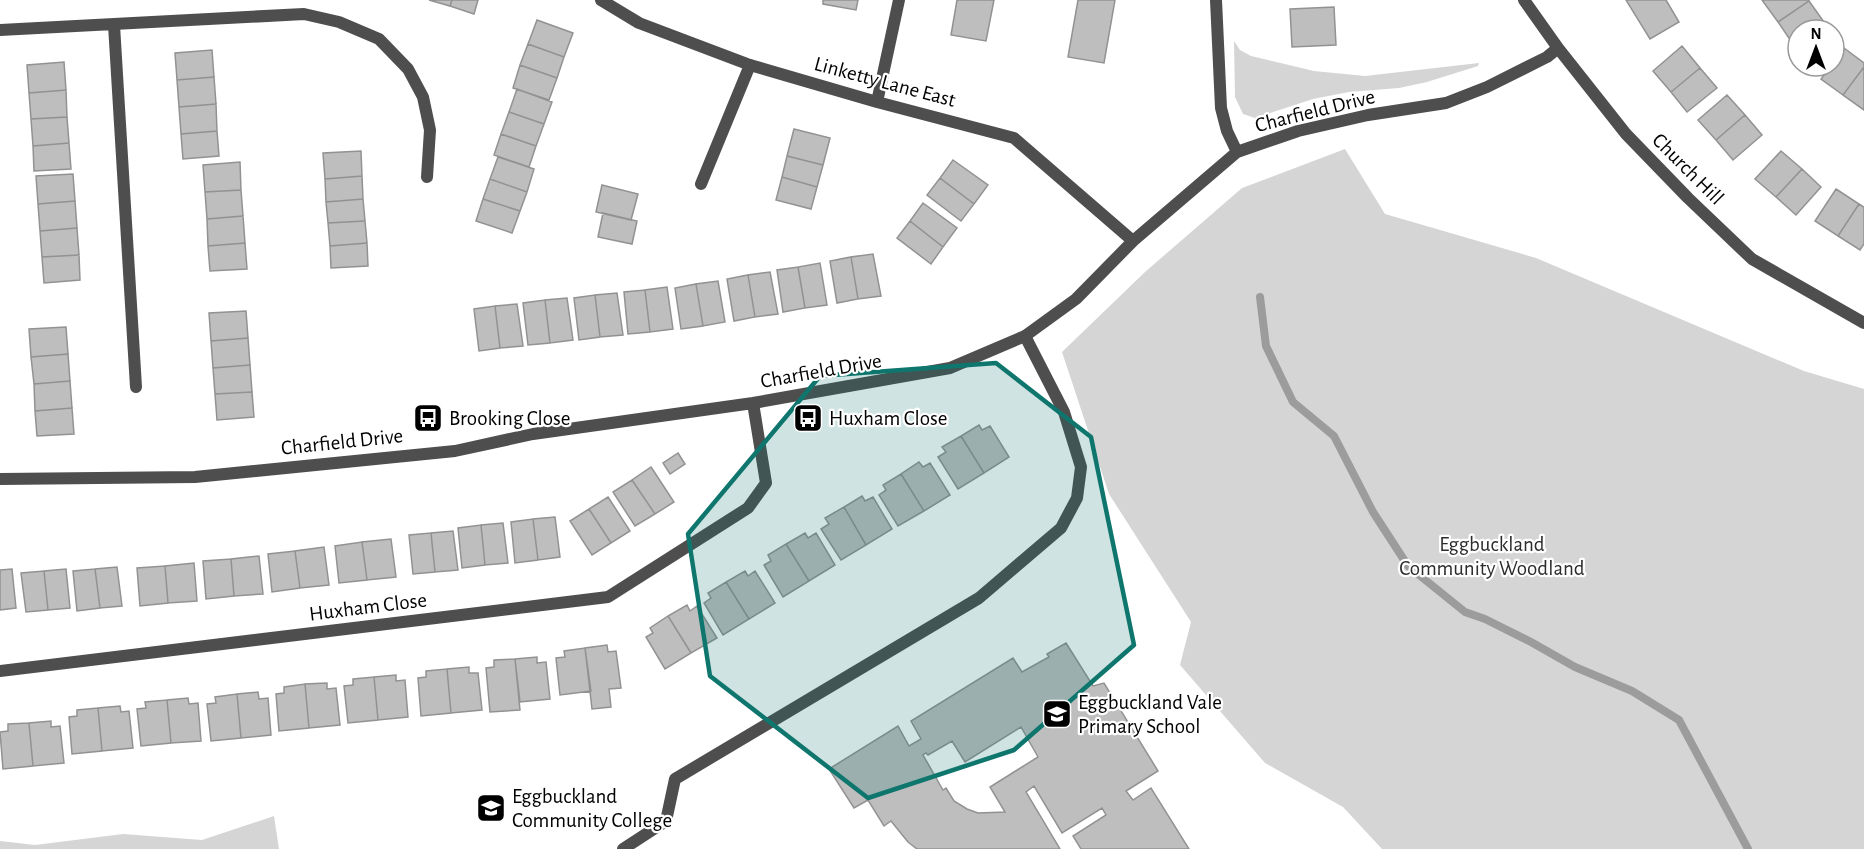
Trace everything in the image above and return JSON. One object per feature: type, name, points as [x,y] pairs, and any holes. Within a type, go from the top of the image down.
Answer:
[{"type":"street","name":"Linketty Lane East","points":[[601,0],[639,23],[750,65],[877,102],[1014,138],[1133,241]]},
{"type":"street","points":[[877,102],[899,0]]},
{"type":"street","points":[[1216,0],[1221,108],[1227,131],[1237,152]]},
{"type":"street","name":"Church Hill","points":[[1524,0],[1558,48],[1626,134],[1752,259],[1864,323]]},
{"type":"street","points":[[0,30],[304,14],[339,22],[379,39],[408,69],[423,97],[430,130],[427,177]]},
{"type":"street","points":[[114,25],[136,387]]},
{"type":"street","name":"Charfield Drive","points":[[0,479],[195,477],[455,451],[533,434],[753,403],[950,368],[1025,336],[1076,299],[1133,241],[1237,152],[1298,131],[1368,115],[1446,103],[1487,87],[1547,57],[1558,48]]},
{"type":"street","points":[[701,184],[750,65]]},
{"type":"street","points":[[622,849],[666,820],[675,779],[979,598],[1061,528],[1077,498],[1081,467],[1064,412],[1025,336]]},
{"type":"street","name":"Huxham Close","points":[[0,671],[608,597],[748,508],[766,483],[753,403]]},
{"type":"highlighted area","points":[[996,363],[1091,437],[1134,645],[1014,750],[868,798],[710,676],[688,534],[820,376]]},
{"type":"green space","points":[[1234,41],[1240,50],[1251,56],[1314,71],[1365,76],[1479,63],[1478,66],[1427,82],[1399,88],[1349,92],[1313,99],[1255,118],[1243,114],[1235,97]]},
{"type":"green space","name":"Eggbuckland Community Woodland","points":[[1345,149],[1385,214],[1536,258],[1804,371],[1864,389],[1864,849],[1382,849],[1343,807],[1265,763],[1180,665],[1191,622],[1109,494],[1062,352],[1145,272],[1242,188]]},
{"type":"green space","points":[[274,816],[279,849],[0,849],[0,841],[35,845],[123,834],[202,840]]},
{"type":"building","points":[[429,0],[452,0],[450,6]]},
{"type":"building","points":[[452,0],[478,0],[474,14],[450,6]]},
{"type":"building","points":[[823,0],[858,0],[856,10],[823,4]]},
{"type":"building","points":[[957,0],[994,0],[986,41],[951,35]]},
{"type":"building","points":[[1078,0],[1115,0],[1104,63],[1068,57]]},
{"type":"building","points":[[1626,0],[1666,0],[1679,22],[1650,39]]},
{"type":"building","points":[[1762,0],[1808,0],[1809,1],[1778,22]]},
{"type":"building","points":[[1809,1],[1821,18],[1786,18],[1786,34],[1778,22]]},
{"type":"building","points":[[1334,7],[1336,45],[1292,47],[1290,9]]},
{"type":"building","points":[[537,20],[573,33],[564,57],[528,44]]},
{"type":"building","points":[[528,44],[564,57],[557,78],[520,65]]},
{"type":"building","points":[[1682,46],[1700,68],[1671,92],[1653,71]]},
{"type":"building","points":[[212,50],[214,77],[177,80],[175,53]]},
{"type":"building","points":[[1846,50],[1864,63],[1864,67],[1843,95],[1821,79],[1846,78]]},
{"type":"building","points":[[64,62],[66,90],[29,93],[27,65]]},
{"type":"building","points":[[520,65],[557,78],[549,100],[513,88]]},
{"type":"building","points":[[1864,67],[1864,110],[1843,95]]},
{"type":"building","points":[[1700,68],[1717,88],[1687,112],[1671,92]]},
{"type":"building","points":[[214,77],[216,104],[179,107],[177,80]]},
{"type":"building","points":[[517,89],[552,102],[544,124],[509,112]]},
{"type":"building","points":[[66,90],[67,117],[31,119],[29,93]]},
{"type":"building","points":[[1727,95],[1745,115],[1716,140],[1698,120]]},
{"type":"building","points":[[216,104],[217,131],[181,134],[179,107]]},
{"type":"building","points":[[509,112],[544,124],[536,146],[501,134]]},
{"type":"building","points":[[1745,115],[1762,135],[1733,160],[1716,140]]},
{"type":"building","points":[[67,117],[69,143],[33,146],[31,119]]},
{"type":"building","points":[[794,129],[830,138],[823,165],[787,156]]},
{"type":"building","points":[[217,131],[219,156],[183,159],[181,134]]},
{"type":"building","points":[[501,134],[536,146],[529,167],[494,155]]},
{"type":"building","points":[[69,143],[71,169],[34,171],[33,146]]},
{"type":"building","points":[[361,151],[362,176],[325,179],[323,153]]},
{"type":"building","points":[[1781,151],[1802,169],[1776,197],[1755,179]]},
{"type":"building","points":[[787,156],[823,165],[817,187],[782,177]]},
{"type":"building","points":[[498,157],[534,169],[527,192],[490,179]]},
{"type":"building","points":[[953,160],[988,185],[974,204],[940,178]]},
{"type":"building","points":[[240,162],[241,190],[205,192],[203,165]]},
{"type":"building","points":[[1802,169],[1821,187],[1796,215],[1776,197]]},
{"type":"building","points":[[73,174],[75,201],[38,204],[36,176]]},
{"type":"building","points":[[362,176],[363,199],[326,202],[325,179]]},
{"type":"building","points":[[782,177],[817,187],[811,209],[776,200]]},
{"type":"building","points":[[940,178],[974,204],[961,221],[927,195]]},
{"type":"building","points":[[490,179],[527,192],[520,211],[483,199]]},
{"type":"building","points":[[602,185],[638,194],[631,220],[596,212]]},
{"type":"building","points":[[1836,189],[1859,204],[1838,236],[1815,221]]},
{"type":"building","points":[[241,190],[243,216],[207,219],[205,192]]},
{"type":"building","points":[[363,199],[365,221],[328,223],[326,202]]},
{"type":"building","points":[[483,199],[520,211],[512,233],[476,221]]},
{"type":"building","points":[[75,201],[77,228],[40,231],[38,204]]},
{"type":"building","points":[[923,203],[957,228],[943,247],[910,221]]},
{"type":"building","points":[[1859,204],[1864,207],[1864,244],[1860,250],[1838,236]]},
{"type":"building","points":[[603,213],[637,221],[632,244],[598,237]]},
{"type":"building","points":[[243,216],[245,243],[208,246],[207,219]]},
{"type":"building","points":[[365,221],[367,243],[330,246],[328,223]]},
{"type":"building","points":[[910,221],[943,247],[931,264],[897,238]]},
{"type":"building","points":[[77,228],[79,255],[42,257],[40,231]]},
{"type":"building","points":[[245,243],[247,269],[210,271],[208,246]]},
{"type":"building","points":[[367,243],[368,266],[331,268],[330,246]]},
{"type":"building","points":[[873,254],[881,296],[858,299],[851,257]]},
{"type":"building","points":[[79,255],[80,280],[44,283],[42,257]]},
{"type":"building","points":[[851,257],[858,299],[837,303],[830,261]]},
{"type":"building","points":[[820,263],[827,305],[805,308],[798,267]]},
{"type":"building","points":[[798,267],[805,308],[783,312],[777,270]]},
{"type":"building","points":[[770,272],[778,314],[755,317],[748,275]]},
{"type":"building","points":[[748,275],[755,317],[734,321],[727,279]]},
{"type":"building","points":[[718,281],[725,322],[703,326],[696,284]]},
{"type":"building","points":[[696,284],[703,326],[681,329],[675,288]]},
{"type":"building","points":[[667,287],[673,329],[650,332],[645,290]]},
{"type":"building","points":[[645,290],[650,332],[628,334],[624,292]]},
{"type":"building","points":[[617,293],[623,335],[600,337],[595,295]]},
{"type":"building","points":[[595,295],[600,337],[579,340],[574,298]]},
{"type":"building","points":[[567,298],[573,340],[550,343],[545,300]]},
{"type":"building","points":[[545,300],[550,343],[528,345],[523,303]]},
{"type":"building","points":[[517,304],[523,346],[500,348],[495,306]]},
{"type":"building","points":[[495,306],[500,348],[479,351],[474,309]]},
{"type":"building","points":[[246,311],[248,338],[211,341],[209,313]]},
{"type":"building","points":[[66,327],[68,354],[31,357],[29,329]]},
{"type":"building","points":[[248,338],[250,365],[213,368],[211,341]]},
{"type":"building","points":[[68,354],[70,381],[34,384],[31,357]]},
{"type":"building","points":[[250,365],[252,392],[215,394],[213,368]]},
{"type":"building","points":[[70,381],[72,408],[35,411],[34,384]]},
{"type":"building","points":[[252,392],[254,417],[217,420],[215,394]]},
{"type":"building","points":[[72,408],[74,434],[37,436],[35,411]]},
{"type":"building","points":[[979,425],[982,430],[990,426],[1009,457],[984,473],[961,436]]},
{"type":"building","points":[[961,436],[984,473],[958,489],[938,457],[946,452],[942,447]]},
{"type":"building","points":[[678,453],[685,464],[670,474],[663,463]]},
{"type":"building","points":[[919,462],[923,467],[930,463],[950,495],[924,511],[901,474]]},
{"type":"building","points":[[651,467],[674,502],[655,514],[632,480]]},
{"type":"building","points":[[901,474],[924,511],[898,526],[879,495],[886,490],[883,485]]},
{"type":"building","points":[[632,480],[655,514],[635,526],[613,492]]},
{"type":"building","points":[[862,496],[865,501],[873,497],[892,529],[866,545],[844,507]]},
{"type":"building","points":[[608,497],[630,531],[611,543],[589,509]]},
{"type":"building","points":[[844,507],[866,545],[841,560],[821,529],[829,524],[825,518]]},
{"type":"building","points":[[589,509],[611,543],[592,555],[570,521]]},
{"type":"building","points":[[555,517],[560,557],[538,560],[533,519]]},
{"type":"building","points":[[533,519],[538,560],[515,563],[511,522]]},
{"type":"building","points":[[503,523],[508,563],[485,565],[481,525]]},
{"type":"building","points":[[481,525],[485,565],[462,568],[458,528]]},
{"type":"building","points":[[453,531],[458,570],[435,572],[431,533]]},
{"type":"building","points":[[431,533],[435,572],[413,574],[409,535]]},
{"type":"building","points":[[805,533],[808,538],[816,533],[835,565],[809,581],[786,544]]},
{"type":"building","points":[[391,539],[396,577],[367,580],[362,542]]},
{"type":"building","points":[[362,542],[367,580],[339,583],[335,546]]},
{"type":"building","points":[[786,544],[809,581],[783,597],[764,565],[771,561],[768,555]]},
{"type":"building","points":[[324,547],[329,585],[300,588],[295,551]]},
{"type":"building","points":[[295,551],[300,588],[272,592],[268,554]]},
{"type":"building","points":[[259,556],[263,594],[234,596],[231,559]]},
{"type":"building","points":[[231,559],[234,596],[206,599],[203,561]]},
{"type":"building","points":[[194,563],[197,601],[168,603],[165,566]]},
{"type":"building","points":[[165,566],[168,603],[140,606],[137,568]]},
{"type":"building","points":[[117,567],[122,606],[100,608],[95,569]]},
{"type":"building","points":[[12,569],[16,608],[0,610],[0,570]]},
{"type":"building","points":[[66,569],[70,608],[48,610],[44,571]]},
{"type":"building","points":[[95,569],[100,608],[77,611],[73,571]]},
{"type":"building","points":[[44,571],[48,610],[26,612],[21,573]]},
{"type":"building","points":[[745,571],[748,576],[755,571],[775,603],[749,619],[726,582]]},
{"type":"building","points":[[726,582],[749,619],[723,635],[704,603],[711,598],[708,593]]},
{"type":"building","points":[[687,605],[690,611],[697,606],[717,638],[691,653],[668,616]]},
{"type":"building","points":[[668,616],[691,653],[665,669],[646,637],[653,633],[650,628]]},
{"type":"building","points":[[1066,643],[1093,686],[1104,683],[1158,771],[1126,791],[1133,800],[1151,788],[1189,849],[1081,849],[1073,836],[1106,815],[1102,808],[1062,833],[1034,786],[1026,792],[1060,849],[917,849],[908,842],[891,821],[884,826],[868,800],[854,808],[829,769],[898,726],[909,746],[921,739],[911,721],[1013,658],[1022,672],[1049,657],[1047,654]],"holes":[[[1021,727],[1038,757],[990,787],[1005,812],[978,813],[954,801],[946,788],[943,790],[923,755],[926,753],[928,755],[952,741],[965,762]]]},
{"type":"building","points":[[607,645],[608,652],[616,651],[621,688],[609,689],[611,707],[592,709],[585,648]]},
{"type":"building","points":[[585,648],[591,691],[560,695],[556,658],[565,657],[564,651]]},
{"type":"building","points":[[537,657],[537,663],[546,662],[550,699],[520,702],[515,659]]},
{"type":"building","points":[[515,659],[520,710],[490,712],[486,668],[494,667],[494,660]]},
{"type":"building","points":[[469,667],[469,673],[478,673],[482,710],[451,713],[447,669]]},
{"type":"building","points":[[447,669],[451,713],[421,716],[418,678],[426,677],[426,671]]},
{"type":"building","points":[[396,675],[396,681],[405,680],[408,717],[378,720],[374,677]]},
{"type":"building","points":[[374,677],[378,720],[348,723],[344,686],[353,685],[353,679]]},
{"type":"building","points":[[327,683],[327,689],[336,688],[340,725],[309,728],[305,684]]},
{"type":"building","points":[[305,684],[309,728],[279,731],[276,694],[284,693],[284,687]]},
{"type":"building","points":[[258,692],[259,699],[268,698],[271,735],[241,738],[237,694]]},
{"type":"building","points":[[237,694],[241,738],[211,741],[207,704],[216,703],[215,697]]},
{"type":"building","points":[[188,698],[189,704],[198,703],[201,741],[171,743],[167,700]]},
{"type":"building","points":[[167,700],[171,743],[141,746],[137,709],[146,708],[145,702]]},
{"type":"building","points":[[120,706],[121,712],[129,711],[133,748],[102,751],[98,708]]},
{"type":"building","points":[[98,708],[102,751],[72,754],[69,717],[77,716],[77,710]]},
{"type":"building","points":[[51,721],[51,727],[60,726],[64,763],[33,766],[29,723]]},
{"type":"building","points":[[29,723],[33,766],[3,769],[0,732],[8,731],[8,724]]},
{"type":"waterway","points":[[1260,297],[1266,346],[1293,402],[1334,436],[1373,512],[1408,566],[1465,612],[1485,619],[1575,667],[1632,691],[1679,720],[1748,849]]},
{"type":"place","name":"Brooking Close","points":[[428,418]]},
{"type":"place","name":"Huxham Close","points":[[808,418]]},
{"type":"place","name":"Eggbuckland Vale Primary School","points":[[1057,714]]},
{"type":"place","name":"Eggbuckland Community College","points":[[491,808]]}]
